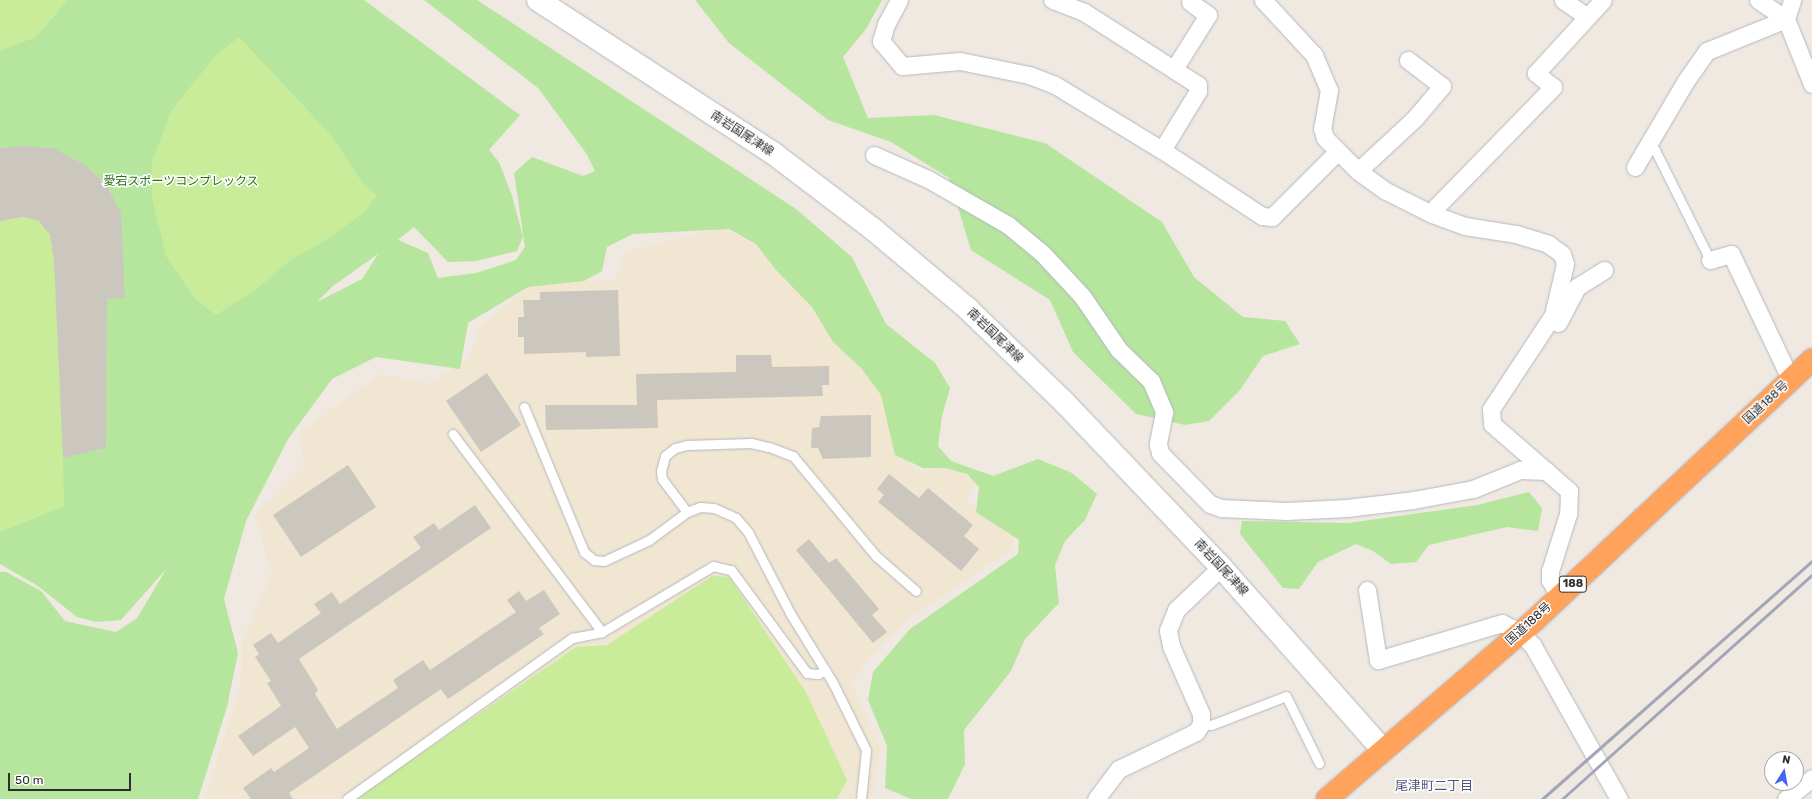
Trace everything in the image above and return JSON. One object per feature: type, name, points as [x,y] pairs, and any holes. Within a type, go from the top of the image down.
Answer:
[{"type":"highway","name":"国道188号","points":[[1327,799],[1560,597],[1812,360]]},
{"type":"main road","name":"南岩国尾津線","points":[[538,0],[774,154],[874,230],[979,320],[1064,402],[1221,567],[1383,750]]},
{"type":"street","points":[[899,0],[886,24],[881,41],[902,66],[960,61],[1029,75],[1055,85],[1162,150],[1262,216],[1272,217],[1338,152]]},
{"type":"street","points":[[1052,0],[1084,12],[1198,85],[1198,92],[1162,150]]},
{"type":"street","points":[[1263,0],[1314,55],[1329,90],[1322,128],[1325,138],[1358,171],[1386,191],[1432,214],[1465,226],[1516,234],[1548,244],[1562,254],[1565,264],[1553,315],[1545,331],[1491,409],[1492,424],[1547,470],[1569,491],[1568,514],[1550,571],[1550,580],[1560,597]]},
{"type":"street","points":[[1563,0],[1587,18]]},
{"type":"street","points":[[1432,214],[1436,207],[1553,87],[1536,73],[1603,0]]},
{"type":"street","points":[[1758,0],[1786,19],[1811,76]]},
{"type":"street","points":[[1786,19],[1792,0]]},
{"type":"street","points":[[1174,69],[1208,15],[1190,2]]},
{"type":"street","points":[[1635,167],[1685,82],[1707,51],[1786,19]]},
{"type":"street","points":[[1358,171],[1415,118],[1442,86],[1408,60]]},
{"type":"street","points":[[874,155],[928,179],[1008,225],[1042,253],[1082,296],[1119,350],[1150,381],[1164,412],[1158,444],[1160,453],[1210,504],[1220,508],[1286,511],[1347,508],[1413,500],[1473,489],[1520,470],[1547,470]]},
{"type":"street","points":[[1710,260],[1731,254],[1786,370],[1792,379]]},
{"type":"street","points":[[1545,331],[1555,328],[1577,287],[1604,270]]},
{"type":"street","points":[[1096,799],[1119,769],[1196,732],[1201,724],[1201,714],[1171,646],[1168,630],[1176,610],[1221,567]]},
{"type":"street","points":[[1367,590],[1378,660],[1502,623],[1520,632],[1533,646],[1619,799]]},
{"type":"street","points":[[1786,799],[1812,778]]},
{"type":"lane","points":[[1649,143],[1655,150],[1710,260]]},
{"type":"lane","points":[[524,406],[584,552],[594,560],[604,561],[648,540],[687,512],[700,508],[714,508],[736,518],[748,532],[790,613],[825,670],[866,750],[861,799]]},
{"type":"lane","points":[[453,434],[602,632]]},
{"type":"lane","points":[[687,512],[662,479],[661,471],[665,456],[675,448],[687,445],[750,443],[769,447],[793,456],[876,556],[916,591]]},
{"type":"lane","points":[[347,799],[572,638],[602,632],[713,566],[731,570],[807,673],[818,674],[825,670]]},
{"type":"lane","points":[[1201,724],[1212,725],[1286,696],[1319,763]]},
{"type":"shaded area","points":[[720,228],[771,251],[885,393],[902,458],[925,474],[944,461],[974,482],[967,501],[1014,538],[1012,549],[907,620],[870,657],[851,683],[881,749],[871,799],[205,799],[241,684],[242,639],[272,576],[255,515],[304,469],[300,433],[380,374],[428,384],[470,357],[480,327],[534,282],[615,280],[625,252]]},
{"type":"green space","name":"愛宕スポーツコンプレックス","points":[[0,0],[364,0],[520,115],[489,150],[499,162],[512,196],[523,237],[517,251],[476,261],[448,262],[414,227],[398,240],[428,253],[438,278],[476,273],[516,260],[525,247],[514,173],[532,157],[583,176],[595,171],[586,153],[538,88],[424,0],[477,0],[796,209],[852,257],[886,324],[935,363],[950,388],[942,416],[938,446],[951,461],[993,476],[1038,459],[1072,473],[1097,494],[1085,520],[1065,541],[1055,565],[1059,603],[1025,639],[1011,671],[964,730],[965,764],[948,799],[911,799],[885,788],[887,746],[868,700],[873,672],[910,629],[1018,554],[1019,540],[976,512],[979,487],[967,474],[946,468],[923,468],[895,455],[881,395],[861,368],[833,342],[812,307],[776,270],[756,244],[729,229],[633,234],[607,247],[602,271],[584,281],[528,287],[468,323],[460,369],[376,357],[332,379],[288,439],[246,521],[224,599],[238,653],[227,707],[198,799],[0,799],[0,572],[6,572],[41,591],[65,621],[116,632],[137,618],[167,568],[121,620],[96,622],[77,617],[38,586],[0,564]],"holes":[[[378,254],[362,279],[317,302],[333,286]]]},
{"type":"green space","points":[[0,0],[68,0],[36,37],[0,51]]},
{"type":"green space","points":[[695,0],[882,0],[866,29],[843,57],[868,118],[934,115],[1045,143],[1162,222],[1194,277],[1243,317],[1285,321],[1300,344],[1263,356],[1240,390],[1209,421],[1185,425],[1136,414],[1073,352],[1050,300],[971,250],[949,178],[891,142],[828,120],[729,43]]},
{"type":"green space","name":"愛宕スポーツコンプレックス","points":[[239,37],[332,136],[362,182],[377,195],[365,212],[328,239],[292,259],[254,291],[216,315],[195,299],[167,258],[152,198],[152,162],[171,111],[216,55]]},
{"type":"green space","points":[[20,146],[53,148],[87,166],[107,186],[121,213],[107,299],[106,448],[63,458],[64,506],[0,532],[0,149]]},
{"type":"green space","points":[[1529,492],[1542,508],[1538,531],[1507,527],[1429,545],[1416,562],[1391,564],[1373,551],[1356,544],[1318,562],[1299,589],[1283,588],[1240,534],[1242,521],[1348,523],[1477,505]]},
{"type":"green space","points":[[712,576],[729,577],[806,692],[847,780],[837,799],[355,799],[576,647],[607,645]]},
{"type":"building","points":[[20,146],[53,148],[87,166],[107,186],[121,213],[125,298],[107,299],[106,448],[63,458],[54,261],[50,235],[39,221],[23,217],[0,221],[0,148]]},
{"type":"building","points":[[618,290],[620,356],[586,357],[586,352],[524,354],[524,337],[518,337],[518,317],[524,317],[523,300],[540,300],[540,292]]},
{"type":"building","points":[[736,355],[771,355],[772,367],[829,366],[829,385],[822,385],[823,396],[657,400],[658,428],[546,430],[545,405],[637,405],[636,374],[736,372]]},
{"type":"building","points":[[487,373],[521,425],[481,452],[446,401]]},
{"type":"building","points":[[871,415],[871,457],[823,459],[818,448],[811,448],[812,428],[819,427],[821,416]]},
{"type":"building","points":[[348,465],[376,507],[301,557],[273,515]]},
{"type":"building","points":[[889,474],[919,498],[928,488],[973,525],[964,536],[979,549],[961,571],[878,502],[884,495],[877,489]]},
{"type":"building","points":[[475,505],[491,528],[299,659],[318,690],[315,694],[337,729],[398,688],[393,680],[423,660],[430,670],[516,612],[507,600],[519,591],[526,601],[544,590],[560,614],[539,628],[544,634],[448,699],[441,689],[289,793],[293,799],[251,799],[243,788],[271,768],[274,772],[309,748],[295,727],[253,756],[238,736],[281,706],[267,683],[271,681],[255,657],[259,654],[253,645],[271,633],[278,643],[321,613],[314,604],[332,592],[340,604],[421,548],[413,537],[434,523],[439,530]]},
{"type":"building","points":[[809,539],[829,563],[836,558],[879,609],[872,615],[887,632],[873,643],[796,550]]},
{"type":"railway","points":[[1542,799],[1812,561]]},
{"type":"railway","points":[[1562,799],[1812,575]]},
{"type":"district","name":"尾津町二丁目","points":[[1434,786]]}]
